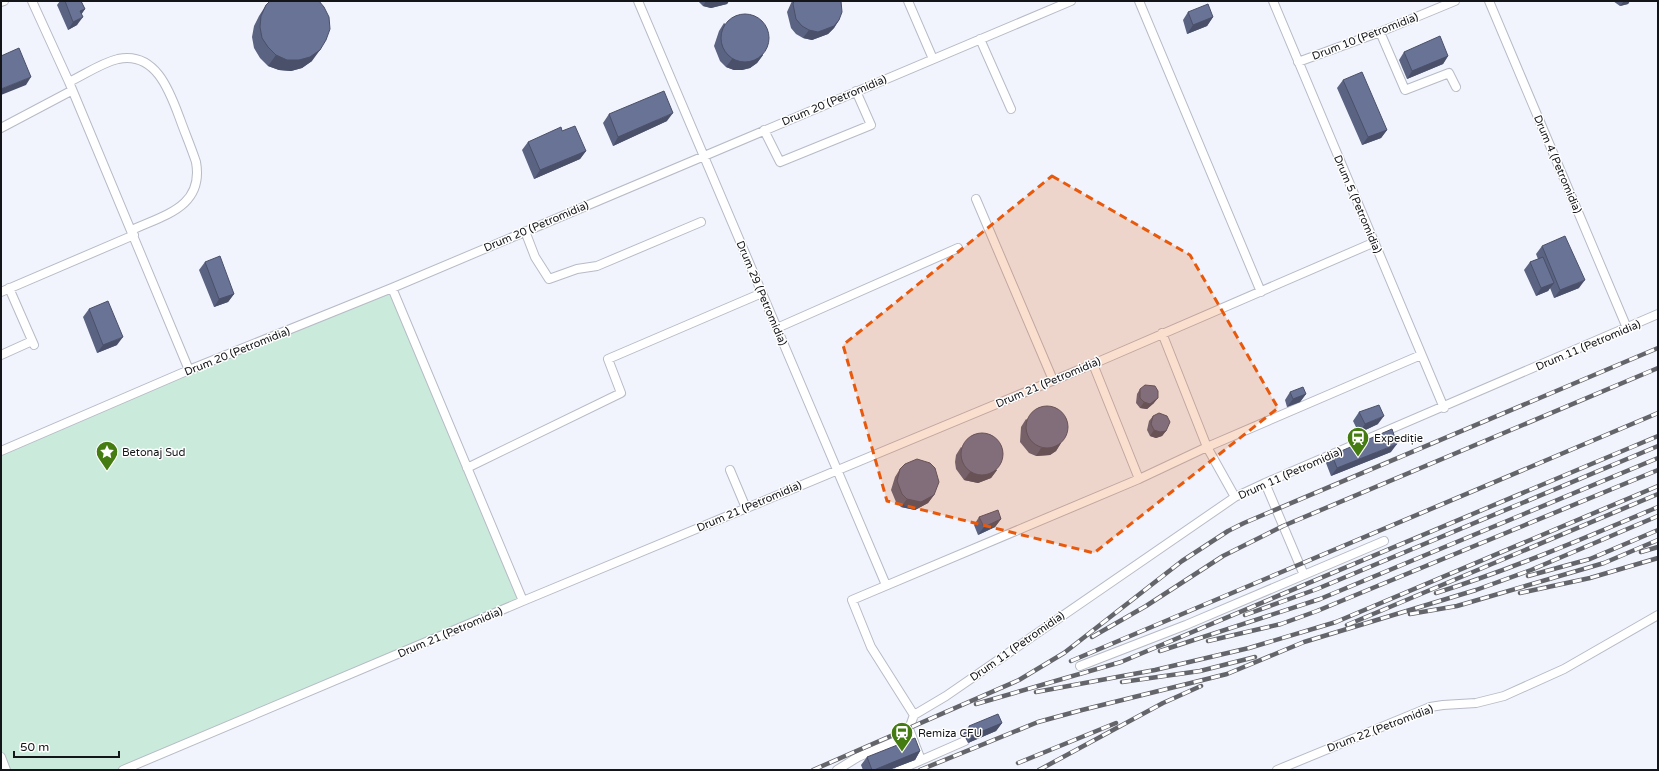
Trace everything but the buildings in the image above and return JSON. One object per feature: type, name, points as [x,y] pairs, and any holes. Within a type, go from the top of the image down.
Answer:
[{"type":"lane","points":[[32,1],[69,82],[71,91],[133,233],[143,262],[189,370]]},
{"type":"lane","name":"Drum 29 (Petromidia)","points":[[638,1],[886,585]]},
{"type":"lane","points":[[908,1],[933,59]]},
{"type":"lane","name":"Drum 20 (Petromidia)","points":[[1,451],[189,370],[392,288],[703,155],[1070,1]]},
{"type":"lane","points":[[1139,1],[1261,292]]},
{"type":"lane","name":"Drum 5 (Petromidia)","points":[[1273,1],[1444,408]]},
{"type":"lane","name":"Drum 10 (Petromidia)","points":[[1298,62],[1380,32],[1455,1]]},
{"type":"lane","name":"Drum 4 (Petromidia)","points":[[1489,1],[1626,328]]},
{"type":"lane","points":[[1380,32],[1405,90],[1449,73],[1456,87]]},
{"type":"lane","points":[[980,39],[1011,109]]},
{"type":"lane","points":[[1,292],[133,233],[180,207],[188,201],[196,187],[198,171],[196,162],[169,90],[159,74],[152,67],[136,59],[127,58],[111,61],[69,82]]},
{"type":"lane","points":[[1,128],[71,91]]},
{"type":"lane","points":[[764,130],[780,162],[872,125],[856,91]]},
{"type":"lane","points":[[976,199],[1053,380]]},
{"type":"lane","points":[[525,231],[535,258],[549,279],[578,269],[597,266],[702,222]]},
{"type":"lane","name":"Drum 21 (Petromidia)","points":[[123,770],[838,469],[1092,364],[1375,242]]},
{"type":"lane","points":[[777,328],[958,248]]},
{"type":"lane","points":[[1,355],[33,343],[10,288]]},
{"type":"lane","points":[[392,288],[523,601]]},
{"type":"lane","points":[[467,468],[621,393],[608,359],[762,292]]},
{"type":"lane","name":"Drum 11 (Petromidia)","points":[[914,715],[946,696],[1235,497],[1264,483],[1444,408],[1658,314]]},
{"type":"lane","points":[[1162,333],[1207,447],[1235,497]]},
{"type":"lane","points":[[921,760],[909,730],[914,715],[871,647],[852,600],[1139,479],[1207,447],[1421,355]]},
{"type":"lane","points":[[1092,364],[1139,479]]},
{"type":"lane","points":[[730,470],[746,508]]},
{"type":"lane","points":[[1264,483],[1304,575]]},
{"type":"lane","points":[[1080,666],[1186,625],[1384,541]]},
{"type":"lane","name":"Drum 22 (Petromidia)","points":[[1277,770],[1430,707],[1476,702],[1504,696],[1564,669],[1658,615]]},
{"type":"lane","points":[[837,770],[858,757],[911,735]]},
{"type":"lane","points":[[899,770],[965,741]]},
{"type":"lane","points":[[1,757],[6,770]]},
{"type":"highlighted area","points":[[1052,176],[1190,255],[1278,408],[1094,553],[887,501],[843,345]]},
{"type":"green space","points":[[392,288],[523,601],[123,770],[6,770],[1,757],[1,452]]},
{"type":"railway","points":[[813,770],[1019,680],[1064,653],[1182,561],[1228,531],[1244,523],[1658,348]]},
{"type":"railway","points":[[1092,637],[1146,606],[1223,556],[1283,526],[1658,368]]},
{"type":"railway","points":[[1071,661],[1658,413]]},
{"type":"railway","points":[[976,704],[1121,662],[1658,436]]},
{"type":"railway","points":[[1245,615],[1317,589],[1658,446]]},
{"type":"railway","points":[[1160,651],[1320,599],[1658,458]]},
{"type":"railway","points":[[1208,641],[1281,624],[1317,611],[1658,470]]},
{"type":"railway","points":[[1036,692],[1155,670],[1249,648],[1336,622],[1658,486]]},
{"type":"railway","points":[[1347,625],[1658,494]]},
{"type":"railway","points":[[1436,593],[1576,542],[1658,507]]},
{"type":"railway","points":[[920,770],[1038,722],[1227,674],[1304,642],[1476,590],[1531,570],[1658,516]]},
{"type":"railway","points":[[1528,576],[1590,559],[1658,530]]},
{"type":"railway","points":[[1410,614],[1457,606],[1604,563],[1658,540]]},
{"type":"railway","points":[[1641,552],[1658,547]]},
{"type":"railway","points":[[1520,593],[1590,578],[1658,558]]},
{"type":"railway","points":[[1122,682],[1200,671],[1255,657]]},
{"type":"railway","points":[[1039,770],[1163,703],[1201,686]]},
{"type":"railway","points":[[1018,763],[1116,723]]},
{"type":"place","name":"Expediție","points":[[1358,458]]},
{"type":"place","name":"Betonaj Sud","points":[[107,472]]},
{"type":"place","name":"Remiza CFU","points":[[902,752]]}]
